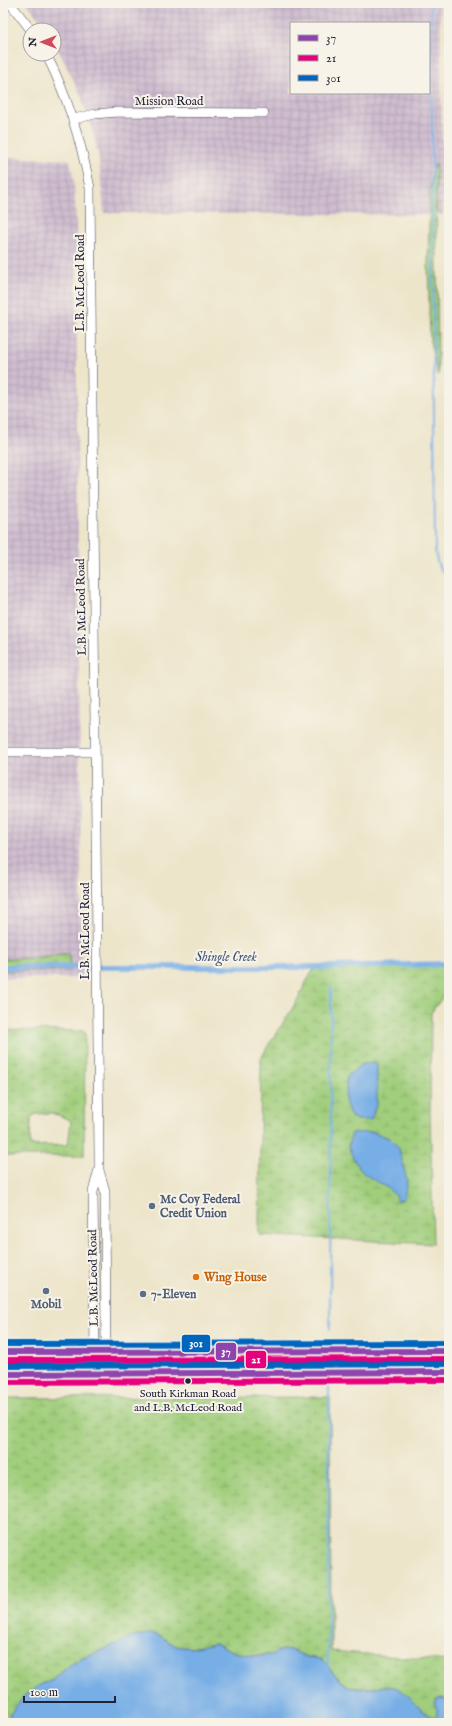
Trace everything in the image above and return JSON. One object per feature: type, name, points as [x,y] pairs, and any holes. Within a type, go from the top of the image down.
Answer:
[{"type":"main road","points":[[3,1352],[449,1351]]},
{"type":"main road","points":[[3,1374],[449,1372]]},
{"type":"street","points":[[10,3],[25,22]]},
{"type":"street","name":"L.B. McLeod Road","points":[[50,62],[58,77],[74,119],[84,155],[90,188],[99,1169],[105,1191],[100,1352],[102,1373]]},
{"type":"street","name":"Mission Road","points":[[74,119],[95,114],[117,112],[264,113]]},
{"type":"street","points":[[3,752],[95,752]]},
{"type":"shaded area","points":[[27,3],[440,3],[443,215],[104,213],[99,158],[93,132],[80,94],[62,57],[62,22],[41,22]]},
{"type":"shaded area","points":[[3,157],[70,160],[74,182],[76,224],[82,978],[3,978]]},
{"type":"green space","points":[[436,163],[438,376],[430,342],[428,261],[430,191],[433,168]]},
{"type":"green space","points":[[68,953],[72,970],[3,971],[3,959],[35,958]]},
{"type":"green space","points":[[449,965],[449,988],[431,1013],[430,1105],[433,1244],[259,1235],[261,1059],[272,1039],[294,1006],[315,968]]},
{"type":"green space","points":[[3,1030],[85,1031],[84,1156],[3,1156]],"holes":[[[51,1113],[71,1121],[68,1145],[30,1146],[31,1117],[36,1114]]]},
{"type":"green space","points":[[330,1397],[331,1651],[449,1661],[449,1700],[440,1698],[437,1716],[433,1717],[426,1715],[397,1688],[349,1687],[337,1677],[328,1666],[316,1658],[306,1657],[290,1649],[279,1651],[271,1655],[246,1655],[234,1652],[215,1643],[191,1648],[176,1646],[158,1635],[138,1636],[83,1657],[70,1665],[53,1680],[40,1685],[10,1714],[7,1723],[3,1723],[3,1398]]},
{"type":"water","points":[[377,1063],[377,1103],[371,1120],[357,1120],[351,1117],[345,1101],[347,1076],[362,1064]]},
{"type":"water","points":[[373,1132],[389,1138],[399,1148],[407,1181],[404,1199],[397,1201],[392,1192],[363,1172],[357,1166],[353,1158],[348,1146],[352,1133]]},
{"type":"water","points":[[151,1633],[158,1635],[176,1646],[191,1648],[215,1643],[234,1652],[259,1656],[271,1655],[279,1651],[290,1649],[306,1657],[322,1659],[341,1681],[348,1686],[359,1689],[385,1686],[397,1688],[406,1694],[423,1711],[433,1717],[437,1715],[437,1709],[435,1706],[436,1700],[440,1698],[449,1700],[449,1723],[7,1723],[10,1714],[25,1695],[40,1685],[53,1680],[70,1665],[83,1657],[101,1651],[129,1638]]},
{"type":"waterway","points":[[431,3],[435,550],[440,568],[442,571],[449,574]]},
{"type":"waterway","name":"Shingle Creek","points":[[3,967],[332,967],[449,964]]},
{"type":"waterway","points":[[330,1329],[331,986]]},
{"type":"waterway","points":[[328,1668],[329,1387]]},
{"type":"transit line","name":"301","points":[[3,1344],[449,1343]]},
{"type":"transit line","name":"37","points":[[3,1352],[449,1351]]},
{"type":"transit line","name":"21","points":[[3,1360],[449,1359]]},
{"type":"transit line","name":"301","points":[[3,1366],[449,1364]]},
{"type":"transit line","name":"37","points":[[3,1374],[449,1372]]},
{"type":"transit line","name":"21","points":[[3,1382],[449,1380]]},
{"type":"place","name":"Mc Coy Federal Credit Union","points":[[152,1206]]},
{"type":"place","name":"Wing House","points":[[196,1277]]},
{"type":"place","name":"Mobil","points":[[46,1291]]},
{"type":"place","name":"7-Eleven","points":[[143,1294]]},
{"type":"place","name":"South Kirkman Road and L.B. McLeod Road","points":[[188,1381]]}]
